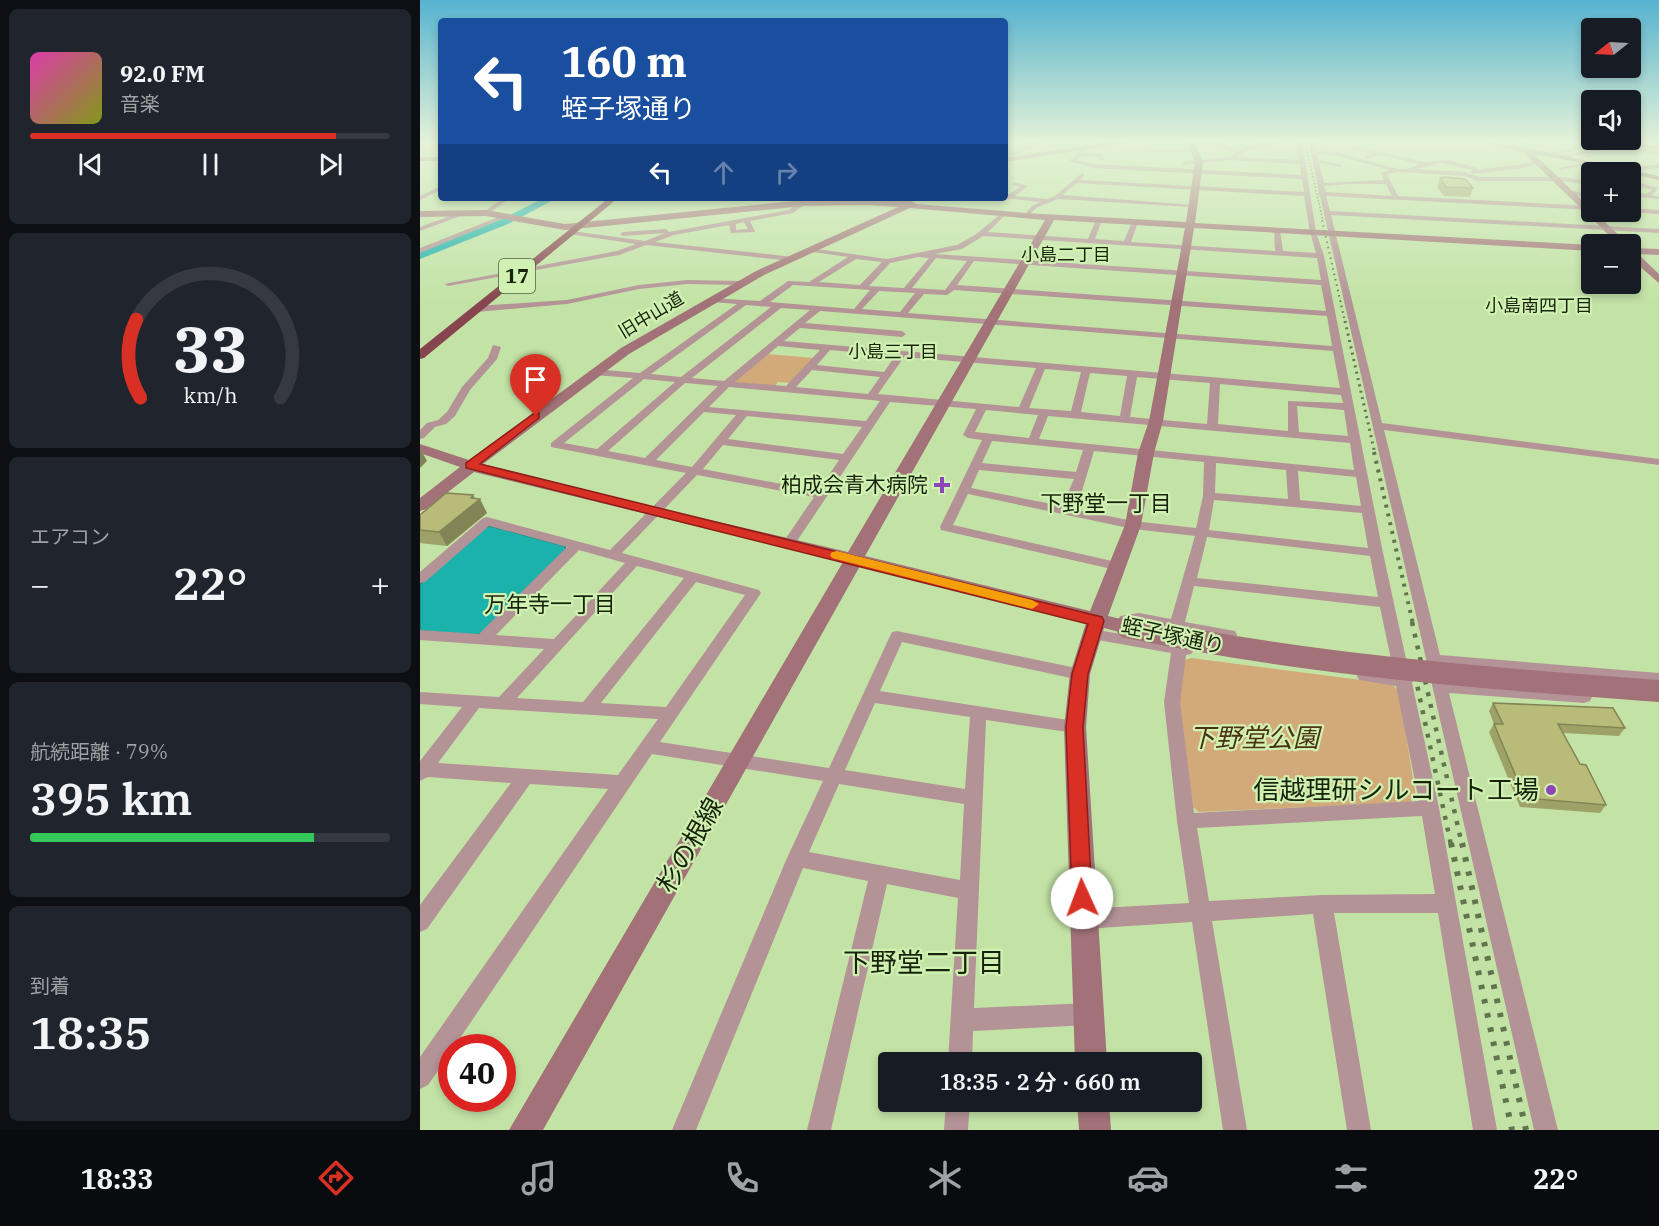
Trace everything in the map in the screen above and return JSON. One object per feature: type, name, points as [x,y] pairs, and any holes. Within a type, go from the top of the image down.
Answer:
[{"type":"highway","name":"17","points":[[420,355],[610,201]]},
{"type":"street","points":[[1026,216],[1034,207],[1067,195]]},
{"type":"street","points":[[1091,1052],[1075,727],[1080,674],[1108,627],[1116,566],[1133,525],[1146,453],[1156,421],[1169,336],[1182,273],[1184,248],[1190,225],[1192,195]]},
{"type":"street","points":[[1307,195],[1386,603],[1405,681],[1430,808],[1485,1130]]},
{"type":"street","points":[[1322,195],[1546,1130]]},
{"type":"street","points":[[1336,195],[1581,208]]},
{"type":"street","points":[[1501,195],[1508,204]]},
{"type":"street","points":[[1641,195],[1659,198]]},
{"type":"street","points":[[1008,197],[1048,201]]},
{"type":"street","points":[[486,213],[503,201]]},
{"type":"street","points":[[575,229],[626,220],[798,201]]},
{"type":"street","points":[[622,237],[690,229],[791,212],[806,201]]},
{"type":"street","points":[[852,201],[913,204],[1026,216],[1581,247]]},
{"type":"street","name":"旧中山道","points":[[420,506],[593,372],[741,284],[919,201]]},
{"type":"street","points":[[1641,211],[1659,212]]},
{"type":"street","points":[[420,229],[464,213]]},
{"type":"street","points":[[420,214],[486,213],[647,243],[791,259]]},
{"type":"street","points":[[813,250],[886,261],[918,255],[959,247],[982,234],[1003,213]]},
{"type":"street","points":[[1327,213],[1659,231]]},
{"type":"street","points":[[420,251],[510,217]]},
{"type":"street","name":"杉の根線","points":[[525,1130],[1051,217]]},
{"type":"street","points":[[622,237],[626,220]]},
{"type":"street","points":[[732,222],[734,232],[753,231],[746,220]]},
{"type":"street","points":[[1091,242],[1099,220]]},
{"type":"street","points":[[1126,244],[1135,222]]},
{"type":"street","points":[[1601,222],[1612,234]]},
{"type":"street","points":[[448,284],[619,253],[672,233],[690,229]]},
{"type":"street","points":[[1277,230],[1279,254]]},
{"type":"street","points":[[982,234],[1320,256]]},
{"type":"street","points":[[639,246],[690,257],[769,257]]},
{"type":"street","points":[[1641,251],[1659,252]]},
{"type":"street","points":[[918,255],[1324,283]]},
{"type":"street","points":[[812,284],[855,256]]},
{"type":"street","points":[[906,291],[934,256]]},
{"type":"street","points":[[762,304],[791,283],[947,293],[972,259]]},
{"type":"street","points":[[863,287],[886,261]]},
{"type":"street","points":[[1641,262],[1658,278]]},
{"type":"street","points":[[477,309],[567,302],[620,293],[639,286],[687,282],[741,284]]},
{"type":"street","points":[[952,288],[1330,314]]},
{"type":"street","points":[[855,312],[876,289]]},
{"type":"street","points":[[901,316],[921,292]]},
{"type":"street","points":[[712,300],[1338,350]]},
{"type":"street","points":[[744,303],[641,376],[555,445],[822,495]]},
{"type":"street","points":[[598,454],[683,380],[778,306]]},
{"type":"street","points":[[648,462],[726,384],[817,309]]},
{"type":"street","points":[[889,352],[914,317]]},
{"type":"street","points":[[798,325],[902,334]]},
{"type":"street","points":[[776,343],[1346,392]]},
{"type":"street","points":[[420,436],[431,425],[442,422],[451,414],[466,388],[492,359],[496,347]]},
{"type":"street","points":[[789,389],[827,348]]},
{"type":"street","points":[[871,397],[901,354]]},
{"type":"street","points":[[1023,410],[1041,367]]},
{"type":"street","points":[[809,368],[886,375]]},
{"type":"street","points":[[1075,415],[1086,371]]},
{"type":"street","points":[[593,372],[1355,440]]},
{"type":"street","points":[[1125,418],[1132,375]]},
{"type":"street","points":[[1212,427],[1215,381]]},
{"type":"street","points":[[792,538],[887,398]]},
{"type":"street","points":[[1294,435],[1292,403],[1349,407]]},
{"type":"street","points":[[982,407],[968,435],[1362,474]]},
{"type":"street","points":[[701,409],[869,424]]},
{"type":"street","points":[[1033,441],[1044,412]]},
{"type":"street","points":[[614,554],[694,471],[742,414]]},
{"type":"street","points":[[1379,426],[1659,462]]},
{"type":"street","points":[[988,438],[946,527],[1116,566]]},
{"type":"street","points":[[720,441],[846,458]]},
{"type":"street","points":[[1066,511],[1089,447]]},
{"type":"street","name":"蛭子塚通り","points":[[420,448],[471,466],[653,512],[855,559],[1108,627],[1245,651],[1370,667],[1478,678],[1659,691]]},
{"type":"street","points":[[1178,624],[1202,533],[1209,496],[1209,459]]},
{"type":"street","points":[[976,466],[1080,476]]},
{"type":"street","points":[[1292,466],[1294,503]]},
{"type":"street","points":[[965,490],[1133,525],[1376,553]]},
{"type":"street","points":[[1209,496],[1368,510]]},
{"type":"street","points":[[420,579],[487,521],[754,593],[420,1077]]},
{"type":"street","points":[[482,639],[576,545]]},
{"type":"street","points":[[503,703],[635,560]]},
{"type":"street","points":[[587,709],[693,576]]},
{"type":"street","points":[[1188,581],[1386,603]]},
{"type":"street","points":[[1108,627],[1139,618],[1289,648],[1398,659]]},
{"type":"street","points":[[1108,627],[1179,649],[1405,681]]},
{"type":"street","points":[[420,635],[556,644]]},
{"type":"street","points":[[684,1130],[797,858],[897,636],[1080,674]]},
{"type":"street","points":[[1179,649],[1172,702],[1186,821],[1235,1130]]},
{"type":"street","points":[[1434,660],[1659,679]]},
{"type":"street","points":[[1440,686],[1659,702]]},
{"type":"street","points":[[871,696],[1075,727]]},
{"type":"street","points":[[420,698],[670,714]]},
{"type":"street","points":[[421,771],[475,702]]},
{"type":"street","points":[[960,1052],[978,713]]},
{"type":"street","points":[[648,747],[975,798]]},
{"type":"street","points":[[421,771],[623,783]]},
{"type":"street","points":[[420,922],[526,776]]},
{"type":"street","points":[[1186,821],[1430,808]]},
{"type":"street","points":[[797,858],[969,891]]},
{"type":"street","points":[[819,1130],[880,873]]},
{"type":"street","points":[[1083,919],[1322,904],[1447,903]]},
{"type":"street","points":[[1322,904],[1359,1130]]},
{"type":"street","points":[[962,1020],[1089,1014]]},
{"type":"street","points":[[956,1130],[957,1112]]},
{"type":"street","points":[[1094,1112],[1095,1130]]},
{"type":"green space","points":[[767,354],[814,358],[792,383],[778,382],[775,386],[735,383],[733,380]]},
{"type":"green space","name":"下野堂公園","points":[[1191,658],[1392,684],[1399,692],[1416,797],[1410,802],[1199,812],[1193,807],[1176,703],[1185,660]]},
{"type":"water","points":[[490,526],[565,546],[566,552],[484,633],[476,635],[420,631],[420,584],[483,528]]},
{"type":"building","points":[[446,493],[473,495],[471,498],[480,499],[439,532],[420,530],[420,515]]},
{"type":"building","points":[[1493,703],[1613,708],[1625,728],[1558,724],[1580,764],[1586,765],[1606,805],[1525,798],[1494,724],[1503,724]]},
{"type":"waterway","points":[[420,256],[504,222],[546,201]]},
{"type":"railway","points":[[1317,195],[1323,221]]},
{"type":"railway","points":[[1322,220],[1345,322]]},
{"type":"railway","points":[[1345,321],[1375,454]]},
{"type":"railway","points":[[1374,452],[1413,624]]},
{"type":"railway","points":[[1412,622],[1462,845]]},
{"type":"railway","points":[[1415,675],[1451,845]]},
{"type":"railway","points":[[1451,843],[1512,1130]]},
{"type":"railway","points":[[1462,843],[1526,1130]]},
{"type":"slow traffic","points":[[837,555],[1032,604]]},
{"type":"place","name":"柏成会青木病院","points":[[942,485]]},
{"type":"place","name":"信越理研シルコート工場","points":[[1551,790]]},
{"type":"district","name":"小島二丁目","points":[[1066,255]]},
{"type":"district","name":"小島南四丁目","points":[[1539,306]]},
{"type":"district","name":"小島三丁目","points":[[893,352]]},
{"type":"district","name":"下野堂一丁目","points":[[1106,503]]},
{"type":"district","name":"万年寺一丁目","points":[[550,604]]},
{"type":"district","name":"下野堂二丁目","points":[[924,963]]},
{"type":"route","points":[[536,416],[471,466],[783,544],[855,559],[1097,621],[1080,674],[1075,727],[1082,898]]}]
